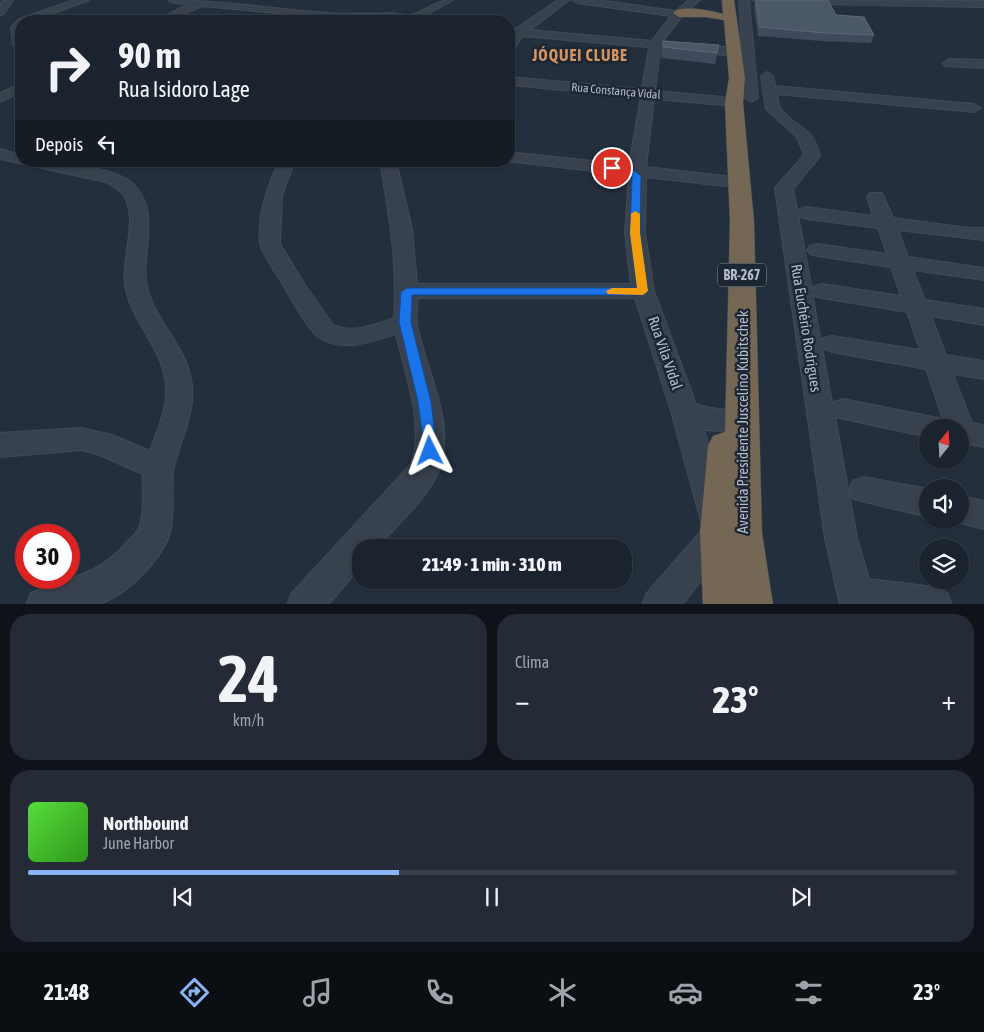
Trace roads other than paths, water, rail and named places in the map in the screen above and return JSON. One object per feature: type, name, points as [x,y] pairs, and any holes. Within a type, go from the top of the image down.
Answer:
[{"type":"highway","points":[[678,13],[705,13],[724,4]]},
{"type":"highway","name":"Avenida Presidente Juscelino Kubitschek","points":[[724,4],[726,420],[720,533],[725,604]]},
{"type":"highway","name":"Avenida Presidente Juscelino Kubitschek","points":[[724,4],[736,78],[734,103],[742,222],[742,533],[752,604]]},
{"type":"street","points":[[0,12],[8,0]]},
{"type":"street","points":[[42,15],[84,0]]},
{"type":"street","points":[[173,0],[205,1],[325,15]]},
{"type":"street","points":[[419,15],[448,0]]},
{"type":"street","points":[[515,31],[564,0]]},
{"type":"street","points":[[577,0],[678,13]]},
{"type":"street","name":"Rua Vila Vidal","points":[[695,0],[678,13],[662,46],[648,94],[637,172],[635,233],[643,291],[662,340],[685,411],[720,533]]},
{"type":"street","points":[[744,0],[762,88],[947,106],[969,103],[983,123]]},
{"type":"street","points":[[757,0],[984,4]]},
{"type":"street","points":[[174,15],[205,1]]},
{"type":"street","points":[[305,15],[323,4]]},
{"type":"street","points":[[515,32],[725,51]]},
{"type":"street","points":[[949,63],[984,64]]},
{"type":"street","name":"Rua Constança Vidal","points":[[515,82],[723,101]]},
{"type":"street","points":[[873,86],[880,99]]},
{"type":"street","name":"Rua Euchério Rodrigues","points":[[762,88],[773,109],[805,135],[812,156],[808,163],[784,188],[840,538],[857,600]]},
{"type":"street","points":[[0,98],[15,93]]},
{"type":"street","points":[[840,96],[846,110]]},
{"type":"street","points":[[926,104],[935,119]]},
{"type":"street","points":[[947,106],[958,121]]},
{"type":"street","points":[[0,154],[15,158]]},
{"type":"street","points":[[515,158],[724,181]]},
{"type":"street","points":[[44,604],[76,597],[110,581],[134,561],[154,536],[159,506],[159,468],[174,423],[178,380],[168,350],[148,316],[136,289],[135,271],[141,212],[139,202],[124,184],[112,178],[58,167]]},
{"type":"street","points":[[285,167],[273,195],[270,244],[294,287],[325,331],[336,336],[358,337],[405,322]]},
{"type":"street","points":[[304,604],[424,470],[430,451],[430,433],[425,402],[405,322],[407,292],[402,229],[389,167]]},
{"type":"street","points":[[876,196],[956,419]]},
{"type":"street","points":[[807,213],[974,233]]},
{"type":"street","points":[[817,250],[984,274]]},
{"type":"street","points":[[407,292],[643,291]]},
{"type":"street","points":[[822,291],[984,317]]},
{"type":"street","points":[[832,344],[984,370]]},
{"type":"street","points":[[843,409],[919,424]]},
{"type":"street","points":[[685,411],[707,420],[726,420]]},
{"type":"street","points":[[0,445],[81,439],[102,443],[159,468]]},
{"type":"street","points":[[864,490],[919,501]]},
{"type":"street","points":[[969,512],[984,515]]},
{"type":"street","points":[[659,604],[720,533]]},
{"type":"street","points":[[857,600],[935,604]]},
{"type":"district","name":"JÓQUEI CLUBE","points":[[580,55]]}]
